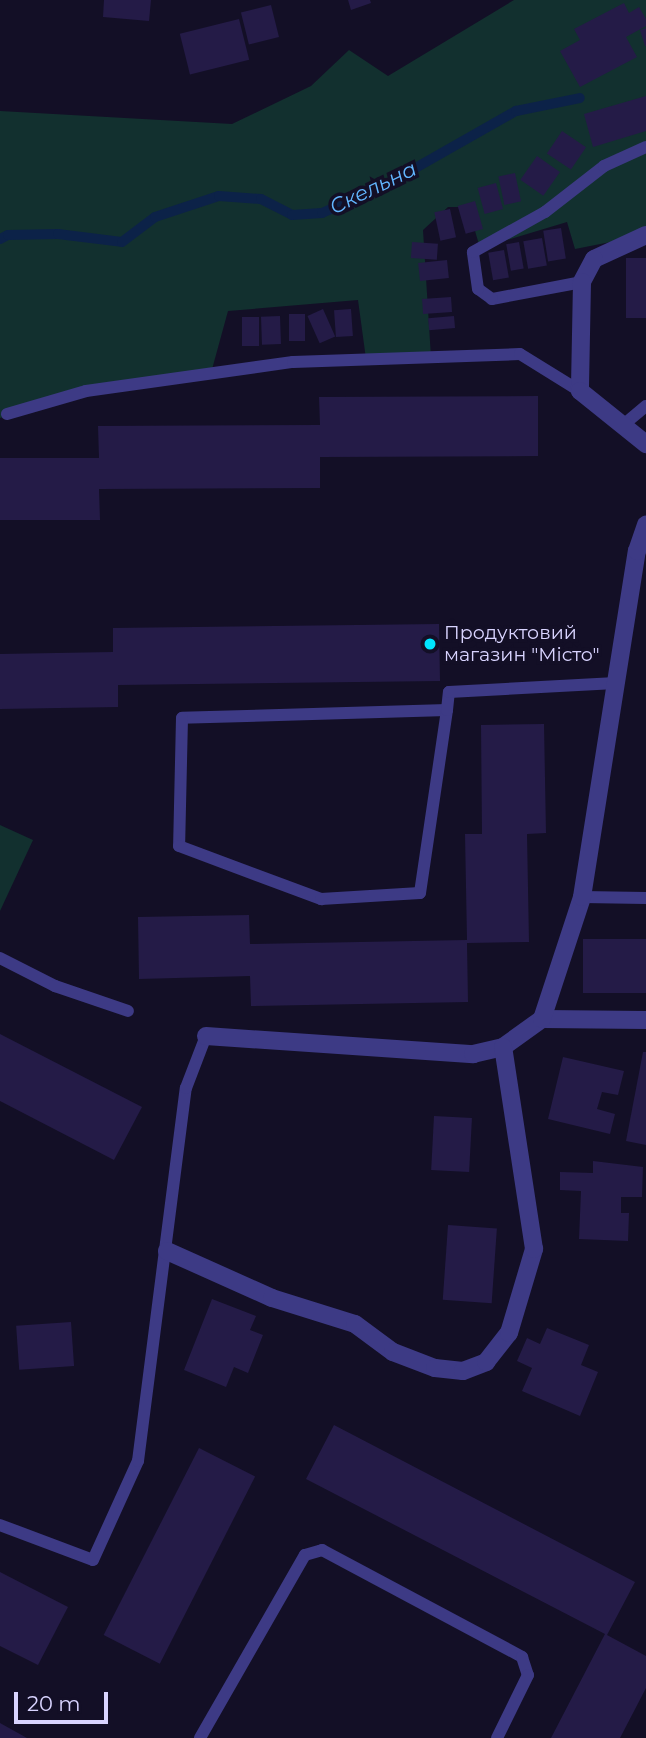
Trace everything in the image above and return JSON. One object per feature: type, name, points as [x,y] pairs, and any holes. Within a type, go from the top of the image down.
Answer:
[{"type":"street","points":[[646,235],[594,259],[582,282],[580,391],[646,444]]},
{"type":"street","points":[[206,1037],[473,1054],[503,1047],[542,1019],[582,897],[638,551],[646,525]]},
{"type":"street","points":[[542,1019],[646,1020]]},
{"type":"street","points":[[167,1251],[272,1298],[355,1324],[393,1352],[435,1368],[463,1371],[486,1362],[509,1333],[534,1249],[503,1047]]},
{"type":"lane","points":[[582,282],[492,299],[478,289],[473,252],[544,212],[604,166],[646,147]]},
{"type":"lane","points":[[8,414],[86,391],[293,362],[520,354],[580,391]]},
{"type":"lane","points":[[622,426],[646,406]]},
{"type":"lane","points":[[446,710],[182,718],[179,846],[321,899],[420,893],[449,692],[616,683]]},
{"type":"lane","points":[[582,897],[646,898]]},
{"type":"lane","points":[[0,958],[55,986],[128,1011]]},
{"type":"lane","points":[[0,1525],[93,1560],[138,1461],[186,1088],[206,1037]]},
{"type":"lane","points":[[200,1738],[305,1555],[321,1550],[522,1657],[528,1675],[497,1738]]},
{"type":"green space","points":[[514,0],[646,0],[646,235],[575,249],[567,222],[480,248],[468,207],[448,207],[423,230],[431,357],[366,359],[358,300],[228,311],[211,373],[149,381],[0,418],[0,111],[232,124],[311,86],[349,50],[388,76]]},
{"type":"green space","points":[[0,825],[33,840],[0,911]]},
{"type":"building","points":[[104,0],[151,0],[149,21],[103,17]]},
{"type":"building","points":[[348,0],[370,0],[371,3],[351,10]]},
{"type":"building","points":[[624,3],[629,13],[639,7],[646,19],[646,26],[626,37],[637,57],[580,87],[560,51],[580,40],[574,29]]},
{"type":"building","points":[[271,5],[279,37],[249,45],[241,12]]},
{"type":"building","points":[[239,19],[249,60],[190,75],[180,34]]},
{"type":"building","points":[[646,28],[646,46],[645,46],[640,30]]},
{"type":"building","points":[[646,96],[646,131],[593,147],[584,114]]},
{"type":"building","points":[[562,131],[586,147],[571,170],[547,153]]},
{"type":"building","points":[[537,156],[560,172],[543,196],[520,180]]},
{"type":"building","points":[[515,173],[521,201],[504,205],[498,177]]},
{"type":"building","points":[[496,183],[503,209],[485,214],[478,188]]},
{"type":"building","points":[[475,201],[483,229],[466,234],[458,206]]},
{"type":"building","points":[[450,209],[456,237],[440,241],[434,212]]},
{"type":"building","points":[[561,228],[566,259],[548,261],[543,231]]},
{"type":"building","points":[[542,238],[547,266],[528,269],[523,241]]},
{"type":"building","points":[[412,242],[438,244],[437,260],[411,258]]},
{"type":"building","points":[[519,242],[524,269],[511,271],[506,244]]},
{"type":"building","points":[[504,250],[509,278],[493,280],[488,253]]},
{"type":"building","points":[[626,258],[646,258],[646,318],[626,318]]},
{"type":"building","points":[[447,260],[449,278],[420,281],[418,263]]},
{"type":"building","points":[[451,297],[452,312],[423,314],[422,299]]},
{"type":"building","points":[[323,309],[335,336],[320,343],[307,316]]},
{"type":"building","points":[[351,309],[353,336],[336,337],[334,310]]},
{"type":"building","points":[[289,314],[305,314],[305,341],[289,341]]},
{"type":"building","points":[[280,316],[281,344],[262,345],[261,317]]},
{"type":"building","points":[[454,316],[455,328],[429,330],[428,318]]},
{"type":"building","points":[[242,317],[259,317],[259,346],[242,346]]},
{"type":"building","points":[[538,396],[538,456],[320,457],[320,488],[99,489],[100,520],[0,520],[0,458],[99,458],[98,426],[320,425],[319,397]]},
{"type":"building","points":[[439,624],[440,681],[118,685],[118,707],[0,709],[0,654],[113,652],[113,628]]},
{"type":"building","points":[[544,724],[546,833],[527,834],[529,942],[467,943],[468,1002],[251,1006],[250,976],[139,979],[138,917],[249,915],[250,944],[467,940],[465,834],[482,834],[481,725]]},
{"type":"building","points":[[583,939],[646,939],[646,993],[583,993]]},
{"type":"building","points":[[0,1034],[142,1107],[114,1160],[0,1101]]},
{"type":"building","points":[[643,1052],[646,1052],[646,1145],[626,1141]]},
{"type":"building","points":[[563,1057],[624,1071],[618,1095],[602,1092],[597,1109],[615,1114],[610,1134],[548,1119]]},
{"type":"building","points":[[434,1116],[472,1118],[469,1172],[431,1170]]},
{"type":"building","points":[[593,1161],[643,1167],[642,1197],[621,1197],[621,1213],[629,1213],[628,1241],[579,1239],[581,1191],[560,1190],[560,1172],[593,1173]]},
{"type":"building","points":[[448,1225],[497,1228],[492,1303],[443,1300]]},
{"type":"building","points":[[212,1299],[256,1316],[250,1330],[263,1335],[248,1373],[234,1367],[226,1387],[184,1370]]},
{"type":"building","points":[[71,1322],[74,1366],[19,1370],[16,1326]]},
{"type":"building","points":[[547,1328],[589,1345],[581,1365],[598,1372],[580,1416],[522,1391],[532,1368],[517,1361],[527,1338],[540,1344]]},
{"type":"building","points":[[334,1425],[635,1582],[607,1635],[646,1656],[646,1688],[620,1738],[551,1738],[605,1634],[306,1479]]},
{"type":"building","points":[[199,1448],[255,1477],[160,1664],[104,1635]]},
{"type":"building","points":[[0,1572],[68,1607],[38,1665],[0,1646]]},
{"type":"building","points":[[0,1723],[27,1738],[0,1738]]},
{"type":"waterway","name":"Скельна","points":[[0,239],[8,235],[58,234],[122,242],[155,217],[219,196],[261,199],[292,215],[322,213],[389,183],[516,111],[580,98]]},
{"type":"place","name":"Продуктовий магазин \"Місто\"","points":[[430,644]]}]
